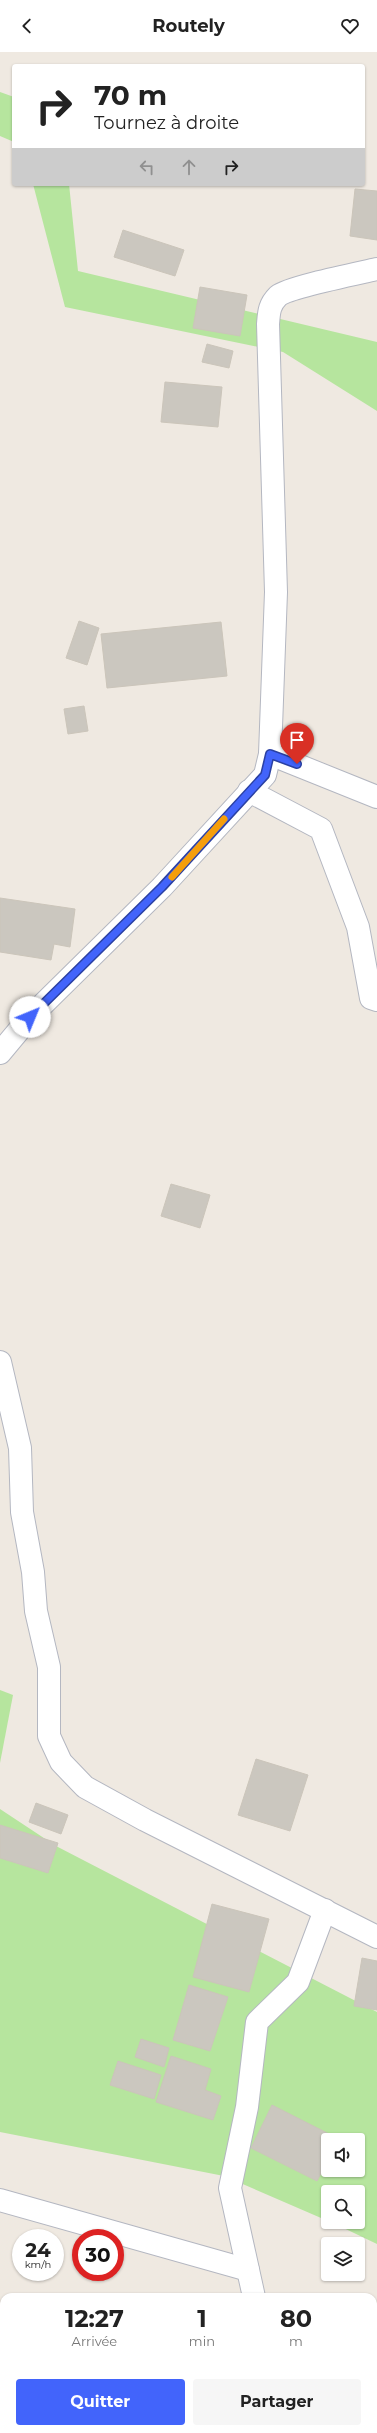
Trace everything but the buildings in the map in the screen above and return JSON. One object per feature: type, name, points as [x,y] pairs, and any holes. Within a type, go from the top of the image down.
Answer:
[{"type":"street","points":[[0,1053],[30,1017],[162,887],[265,775],[270,754],[276,592],[268,324],[269,307],[280,295],[330,280],[377,269]]},
{"type":"street","points":[[270,754],[377,797]]},
{"type":"street","points":[[249,791],[321,829],[358,927],[371,998],[377,1000]]},
{"type":"street","points":[[0,1362],[20,1448],[22,1512],[33,1572],[36,1611],[48,1667],[49,1736],[61,1762],[85,1787],[145,1820],[377,1937]]},
{"type":"street","points":[[253,2293],[230,2188],[246,2107],[257,2022],[298,1982],[325,1910]]},
{"type":"street","points":[[0,2200],[248,2270]]},
{"type":"green space","points":[[0,92],[12,96],[12,141],[0,136]]},
{"type":"green space","points":[[34,186],[69,186],[78,271],[377,342],[377,411],[283,352],[65,307]]},
{"type":"green space","points":[[0,1690],[13,1695],[0,1763]]},
{"type":"green space","points":[[0,1809],[56,1846],[377,2012],[377,2244],[346,2229],[365,2229],[365,2185],[321,2185],[321,2218],[224,2176],[0,2132]]},
{"type":"slow traffic","points":[[172,877],[224,819]]},
{"type":"route","points":[[30,1017],[162,887],[265,775],[270,754],[297,764]]}]
